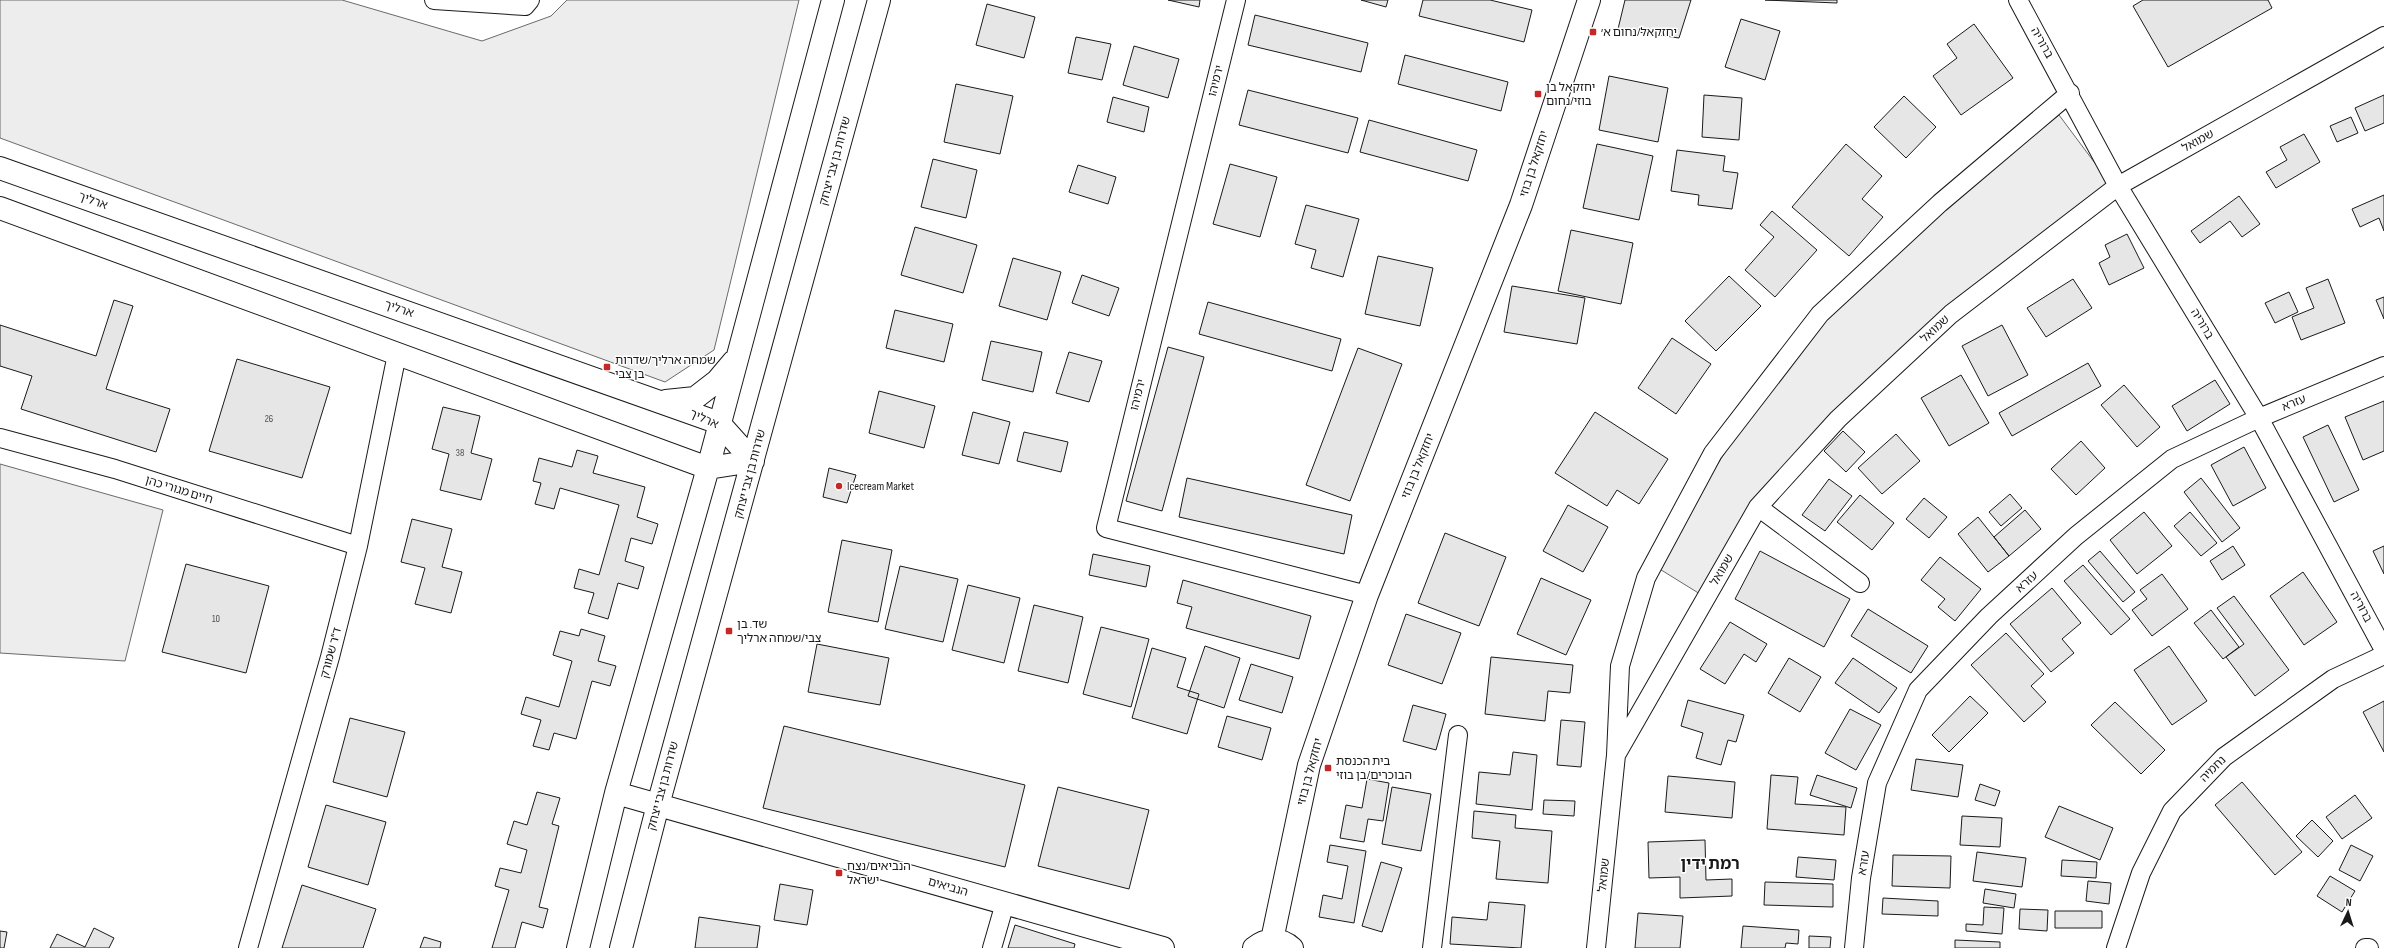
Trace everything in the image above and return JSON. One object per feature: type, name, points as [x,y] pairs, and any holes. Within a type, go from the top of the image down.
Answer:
[{"type":"street","points":[[434,0],[525,6],[530,0]]},
{"type":"street","points":[[578,948],[616,793],[708,468],[833,0]]},
{"type":"street","name":"שדרות בן צבי יצחק","points":[[621,948],[658,805],[879,0]]},
{"type":"street","name":"ירמיהו","points":[[1236,0],[1106,528],[1367,595]]},
{"type":"street","name":"יחזקאל בן בוזי","points":[[1272,945],[1309,765],[1367,595],[1521,205],[1589,0]]},
{"type":"street","name":"ברוריה","points":[[2018,0],[2070,93],[2118,186],[2259,418],[2384,650]]},
{"type":"street","name":"שמואל","points":[[1616,755],[1758,507],[1838,419],[1951,314],[2118,186],[2384,36]]},
{"type":"street","name":"שמואל","points":[[1596,948],[1616,755],[1620,666],[1646,578],[1713,453],[1820,314],[1940,203],[2070,93]]},
{"type":"street","name":"ארליך","points":[[0,168],[719,423],[753,461]]},
{"type":"street","points":[[0,208],[708,468],[753,461]]},
{"type":"street","name":"ד\"ר שמורק","points":[[248,948],[330,657],[358,546],[397,354]]},
{"type":"street","points":[[662,402],[695,398],[717,381],[737,358]]},
{"type":"street","name":"עזרא","points":[[1854,948],[1861,878],[1877,783],[1918,690],[1989,616],[2076,536],[2172,459],[2259,418],[2384,366]]},
{"type":"street","name":"חיים מגורי כהן","points":[[0,438],[115,469],[358,546]]},
{"type":"street","points":[[1758,507],[1860,583]]},
{"type":"street","name":"נחמיה","points":[[2116,948],[2141,873],[2172,811],[2224,756],[2334,679],[2384,655]]},
{"type":"street","points":[[1432,948],[1458,735]]},
{"type":"street","name":"הנביאים","points":[[616,793],[1163,948]]},
{"type":"street","points":[[992,948],[1005,903]]},
{"type":"shaded area","points":[[0,0],[342,0],[482,41],[551,16],[567,0],[799,0],[714,350],[665,382],[0,138]]},
{"type":"shaded area","points":[[2059,115],[2109,182],[1769,483],[1700,594],[1658,568],[1694,501],[1738,432],[1810,333],[1956,197]]},
{"type":"shaded area","points":[[0,464],[163,510],[125,661],[0,653]]},
{"type":"building","points":[[1168,0],[1200,0],[1199,7]]},
{"type":"building","points":[[1361,0],[1388,0],[1386,7]]},
{"type":"building","points":[[1423,0],[1490,0],[1532,10],[1524,42],[1419,16]]},
{"type":"building","points":[[1625,0],[1691,0],[1679,38],[1618,29]]},
{"type":"building","points":[[1765,0],[1837,0],[1837,3]]},
{"type":"building","points":[[2143,0],[2268,0],[2272,8],[2168,67],[2133,6]]},
{"type":"building","points":[[987,4],[1035,17],[1024,58],[976,45]]},
{"type":"building","points":[[1255,15],[1368,43],[1361,72],[1248,45]]},
{"type":"building","points":[[1741,19],[1780,31],[1765,80],[1725,67]]},
{"type":"building","points":[[1974,24],[2013,78],[1961,115],[1933,76],[1957,58],[1947,44]]},
{"type":"building","points":[[1076,37],[1111,44],[1102,80],[1068,73]]},
{"type":"building","points":[[1134,46],[1179,59],[1168,98],[1123,85]]},
{"type":"building","points":[[1405,55],[1508,82],[1501,111],[1398,84]]},
{"type":"building","points":[[1609,76],[1668,88],[1658,142],[1599,130]]},
{"type":"building","points":[[956,84],[1013,96],[1000,154],[944,142]]},
{"type":"building","points":[[1248,90],[1358,118],[1348,153],[1239,125]]},
{"type":"building","points":[[1704,95],[1742,98],[1739,140],[1702,137]]},
{"type":"building","points":[[2384,95],[2384,123],[2365,131],[2355,108]]},
{"type":"building","points":[[1904,96],[1936,127],[1906,158],[1874,127]]},
{"type":"building","points":[[1113,97],[1149,107],[1144,132],[1107,122]]},
{"type":"building","points":[[2351,117],[2358,133],[2337,142],[2330,126]]},
{"type":"building","points":[[1369,120],[1477,150],[1468,181],[1360,152]]},
{"type":"building","points":[[2304,134],[2320,162],[2276,188],[2266,172],[2287,160],[2280,147]]},
{"type":"building","points":[[1597,144],[1653,156],[1639,220],[1583,208]]},
{"type":"building","points":[[1846,144],[1882,176],[1862,199],[1883,217],[1849,256],[1792,207]]},
{"type":"building","points":[[1677,150],[1725,156],[1723,171],[1738,173],[1732,209],[1698,205],[1699,195],[1671,191]]},
{"type":"building","points":[[933,159],[977,170],[966,218],[921,207]]},
{"type":"building","points":[[1230,164],[1277,177],[1260,237],[1213,224]]},
{"type":"building","points":[[1078,165],[1116,177],[1108,204],[1069,192]]},
{"type":"building","points":[[2384,195],[2384,231],[2379,218],[2360,227],[2352,209]]},
{"type":"building","points":[[2239,196],[2260,224],[2242,237],[2230,221],[2200,243],[2191,231]]},
{"type":"building","points":[[1306,205],[1359,219],[1343,277],[1311,268],[1316,250],[1295,244]]},
{"type":"building","points":[[1772,211],[1817,250],[1775,297],[1745,270],[1774,237],[1760,225]]},
{"type":"building","points":[[915,227],[977,245],[963,293],[901,275]]},
{"type":"building","points":[[1571,230],[1633,243],[1621,304],[1558,291]]},
{"type":"building","points":[[2127,234],[2144,268],[2109,285],[2099,263],[2110,257],[2105,245]]},
{"type":"building","points":[[1378,256],[1433,268],[1420,326],[1365,314]]},
{"type":"building","points":[[1013,258],[1061,272],[1047,320],[999,306]]},
{"type":"building","points":[[1082,275],[1119,288],[1109,316],[1072,303]]},
{"type":"building","points":[[1729,276],[1761,306],[1716,351],[1685,321]]},
{"type":"building","points":[[2073,279],[2092,308],[2046,337],[2027,308]]},
{"type":"building","points":[[2328,279],[2345,323],[2301,340],[2292,317],[2314,308],[2306,288]]},
{"type":"building","points":[[1512,286],[1585,298],[1577,344],[1504,332]]},
{"type":"building","points":[[2289,292],[2298,312],[2275,323],[2265,303]]},
{"type":"building","points":[[2384,297],[2384,319],[2376,300]]},
{"type":"building","points":[[114,300],[133,306],[106,389],[170,409],[156,452],[21,409],[32,376],[0,366],[0,325],[96,356]]},
{"type":"building","points":[[1208,302],[1341,339],[1332,371],[1199,334]]},
{"type":"building","points":[[895,310],[953,324],[944,362],[886,348]]},
{"type":"building","points":[[2002,325],[2028,375],[1988,396],[1962,346]]},
{"type":"building","points":[[1672,338],[1711,364],[1676,414],[1638,388]]},
{"type":"building","points":[[991,341],[1042,352],[1033,392],[982,380]]},
{"type":"building","points":[[1168,347],[1204,357],[1162,511],[1126,501]]},
{"type":"building","points":[[1358,348],[1402,364],[1350,501],[1306,485]]},
{"type":"building","points":[[1069,352],[1102,361],[1089,402],[1056,393]]},
{"type":"building","points":[[237,359],[330,387],[302,478],[209,451]]},
{"type":"building","points":[[2088,363],[2101,386],[2012,436],[1999,413]]},
{"type":"building","points":[[1961,375],[1989,423],[1949,446],[1921,398]]},
{"type":"building","points":[[2215,380],[2230,404],[2187,431],[2172,406]]},
{"type":"building","points":[[2124,385],[2160,427],[2137,447],[2101,405]]},
{"type":"building","points":[[879,391],[935,406],[924,448],[869,433]]},
{"type":"building","points":[[2384,401],[2384,451],[2363,460],[2345,417]]},
{"type":"building","points":[[443,407],[480,416],[471,453],[492,459],[481,500],[440,490],[449,454],[432,449]]},
{"type":"building","points":[[973,412],[1010,422],[999,464],[962,455]]},
{"type":"building","points":[[1595,412],[1668,459],[1639,504],[1617,490],[1607,506],[1555,473]]},
{"type":"building","points":[[2328,425],[2359,490],[2334,502],[2303,437]]},
{"type":"building","points":[[1843,431],[1865,452],[1846,472],[1824,451]]},
{"type":"building","points":[[1024,432],[1068,442],[1061,472],[1017,461]]},
{"type":"building","points":[[1896,434],[1920,461],[1882,494],[1858,468]]},
{"type":"building","points":[[2081,441],[2105,468],[2076,495],[2051,469]]},
{"type":"building","points":[[2244,447],[2266,488],[2233,506],[2211,465]]},
{"type":"building","points":[[577,450],[598,456],[593,473],[645,487],[637,517],[658,524],[652,544],[631,538],[625,561],[644,567],[638,589],[618,583],[608,619],[588,613],[594,593],[574,588],[579,569],[599,575],[619,505],[560,488],[554,509],[535,504],[541,483],[533,481],[539,458],[572,467]]},
{"type":"building","name":"Icecream Market","points":[[829,468],[856,475],[847,503],[823,497]]},
{"type":"building","points":[[1187,478],[1352,515],[1344,554],[1179,517]]},
{"type":"building","points":[[2201,478],[2240,528],[2222,542],[2184,492]]},
{"type":"building","points":[[1829,479],[1852,496],[1825,531],[1802,515]]},
{"type":"building","points":[[2010,494],[2022,508],[2001,526],[1989,512]]},
{"type":"building","points":[[1860,495],[1894,523],[1872,550],[1837,522]]},
{"type":"building","points":[[1924,498],[1947,517],[1929,538],[1906,519]]},
{"type":"building","points":[[1568,505],[1608,527],[1583,572],[1543,551]]},
{"type":"building","points":[[2025,510],[2041,529],[2009,556],[1994,537]]},
{"type":"building","points":[[2144,512],[2172,546],[2137,574],[2110,540]]},
{"type":"building","points":[[2190,512],[2217,543],[2201,556],[2174,526]]},
{"type":"building","points":[[1978,517],[2009,556],[1988,572],[1958,534]]},
{"type":"building","points":[[412,519],[452,529],[442,567],[462,572],[451,613],[415,604],[425,568],[401,562]]},
{"type":"building","points":[[1445,533],[1506,557],[1479,626],[1418,603]]},
{"type":"building","points":[[842,540],[892,550],[878,622],[828,612]]},
{"type":"building","points":[[2233,546],[2245,565],[2222,580],[2210,561]]},
{"type":"building","points":[[2384,546],[2384,574],[2373,551]]},
{"type":"building","points":[[1760,551],[1850,599],[1824,647],[1735,599]]},
{"type":"building","points":[[2100,551],[2135,592],[2123,602],[2088,561]]},
{"type":"building","points":[[1093,554],[1150,566],[1146,587],[1089,575]]},
{"type":"building","points":[[1940,557],[1981,589],[1955,621],[1938,607],[1945,599],[1921,580]]},
{"type":"building","points":[[186,564],[269,586],[246,673],[162,652]]},
{"type":"building","points":[[2083,565],[2130,619],[2111,635],[2064,581]]},
{"type":"building","points":[[900,566],[958,579],[943,642],[885,629]]},
{"type":"building","points":[[2303,572],[2337,622],[2304,645],[2270,596]]},
{"type":"building","points":[[2162,574],[2188,609],[2152,636],[2132,610],[2147,599],[2140,590]]},
{"type":"building","points":[[1541,578],[1591,600],[1566,655],[1517,634]]},
{"type":"building","points":[[1183,580],[1311,616],[1299,659],[1186,628],[1192,607],[1177,603]]},
{"type":"building","points":[[968,585],[1020,598],[1004,663],[952,650]]},
{"type":"building","points":[[2052,588],[2081,623],[2062,639],[2074,653],[2051,672],[2010,624]]},
{"type":"building","points":[[2234,596],[2289,670],[2255,696],[2226,657],[2244,644],[2217,608]]},
{"type":"building","points":[[1034,605],[1083,617],[1068,683],[1018,671]]},
{"type":"building","points":[[1868,609],[1928,646],[1911,673],[1851,636]]},
{"type":"building","points":[[2211,610],[2239,647],[2223,659],[2194,623]]},
{"type":"building","points":[[1406,614],[1461,633],[1442,684],[1388,665]]},
{"type":"building","points":[[1730,622],[1767,644],[1756,662],[1744,654],[1725,684],[1700,669]]},
{"type":"building","points":[[1101,627],[1149,639],[1131,707],[1083,694]]},
{"type":"building","points":[[581,629],[605,636],[598,661],[616,666],[610,686],[592,681],[576,739],[554,733],[549,750],[533,746],[541,720],[521,714],[526,697],[559,707],[572,661],[553,655],[560,631],[579,636]]},
{"type":"building","points":[[2006,633],[2044,674],[2031,686],[2046,702],[2024,722],[1971,665]]},
{"type":"building","points":[[817,644],[889,658],[880,705],[808,692]]},
{"type":"building","points":[[1205,646],[1240,658],[1224,708],[1188,696]]},
{"type":"building","points":[[2169,646],[2207,701],[2172,725],[2134,670]]},
{"type":"building","points":[[1152,648],[1186,658],[1177,687],[1199,694],[1187,734],[1132,718]]},
{"type":"building","points":[[1491,657],[1573,665],[1570,693],[1548,691],[1545,721],[1485,714]]},
{"type":"building","points":[[1789,658],[1821,677],[1800,712],[1768,693]]},
{"type":"building","points":[[1853,658],[1897,688],[1879,713],[1835,683]]},
{"type":"building","points":[[1251,664],[1293,677],[1282,713],[1239,700]]},
{"type":"building","points":[[1970,696],[1988,713],[1949,752],[1932,735]]},
{"type":"building","points":[[1688,700],[1744,715],[1736,742],[1728,740],[1721,765],[1696,758],[1703,733],[1681,726]]},
{"type":"building","points":[[2384,701],[2384,752],[2363,712]]},
{"type":"building","points":[[2115,702],[2165,750],[2141,774],[2091,725]]},
{"type":"building","points":[[1413,705],[1446,714],[1436,750],[1403,741]]},
{"type":"building","points":[[1850,709],[1881,725],[1856,770],[1825,753]]},
{"type":"building","points":[[1227,716],[1271,728],[1262,760],[1218,747]]},
{"type":"building","points":[[350,718],[405,732],[387,797],[333,782]]},
{"type":"building","points":[[1561,720],[1585,722],[1581,767],[1557,765]]},
{"type":"building","points":[[784,726],[1025,785],[1005,867],[763,808]]},
{"type":"building","points":[[1513,752],[1537,755],[1532,810],[1476,804],[1479,772],[1510,775]]},
{"type":"building","points":[[1916,759],[1963,765],[1958,797],[1911,790]]},
{"type":"building","points":[[1771,775],[1798,777],[1795,804],[1846,807],[1844,835],[1767,829]]},
{"type":"building","points":[[1817,775],[1857,788],[1851,808],[1810,795]]},
{"type":"building","points":[[1668,776],[1735,782],[1732,818],[1665,812]]},
{"type":"building","points":[[1367,779],[1389,783],[1383,821],[1368,819],[1364,842],[1340,838],[1346,805],[1362,808]]},
{"type":"building","points":[[2242,782],[2302,852],[2275,875],[2215,805]]},
{"type":"building","points":[[1980,784],[2000,791],[1995,806],[1975,800]]},
{"type":"building","points":[[1058,787],[1149,810],[1129,889],[1038,866]]},
{"type":"building","points":[[1392,787],[1431,794],[1421,851],[1382,844]]},
{"type":"building","points":[[537,792],[560,798],[552,824],[559,826],[539,907],[548,909],[543,928],[522,922],[515,948],[492,948],[509,890],[495,886],[500,868],[521,873],[527,850],[507,844],[514,821],[527,825]]},
{"type":"building","points":[[2355,795],[2372,818],[2342,839],[2326,817]]},
{"type":"building","points":[[1544,800],[1575,801],[1574,816],[1543,814]]},
{"type":"building","points":[[326,805],[386,822],[368,885],[308,867]]},
{"type":"building","points":[[2059,806],[2113,828],[2100,860],[2045,837]]},
{"type":"building","points":[[1474,811],[1516,815],[1515,828],[1552,831],[1548,883],[1496,879],[1500,841],[1472,838]]},
{"type":"building","points":[[1962,816],[2002,818],[2000,847],[1960,845]]},
{"type":"building","points":[[2312,820],[2333,841],[2318,857],[2296,836]]},
{"type":"building","points":[[1705,840],[1706,880],[1732,879],[1732,896],[1680,898],[1680,877],[1649,878],[1648,842]]},
{"type":"building","points":[[1330,845],[1366,851],[1354,923],[1319,917],[1323,895],[1342,899],[1348,866],[1327,862]]},
{"type":"building","points":[[2351,845],[2373,856],[2360,881],[2339,870]]},
{"type":"building","points":[[1977,852],[2026,858],[2022,887],[1973,881]]},
{"type":"building","points":[[1893,855],[1951,856],[1950,888],[1892,886]]},
{"type":"building","points":[[1798,857],[1836,860],[1834,880],[1796,877]]},
{"type":"building","points":[[2062,860],[2097,862],[2096,878],[2061,876]]},
{"type":"building","points":[[1381,862],[1402,868],[1382,932],[1362,926]]},
{"type":"building","points":[[2330,876],[2355,891],[2342,912],[2317,896]]},
{"type":"building","points":[[2088,881],[2111,883],[2109,904],[2086,901]]},
{"type":"building","points":[[1765,882],[1833,884],[1833,907],[1764,905]]},
{"type":"building","points":[[780,884],[813,890],[807,925],[774,920]]},
{"type":"building","points":[[302,885],[376,909],[363,948],[282,948]]},
{"type":"building","points":[[1985,889],[2016,894],[2014,908],[1983,903]]},
{"type":"building","points":[[1883,898],[1938,901],[1938,916],[1882,914]]},
{"type":"building","points":[[1489,902],[1525,905],[1521,948],[1450,944],[1452,917],[1487,920]]},
{"type":"building","points":[[1984,907],[2004,908],[2002,934],[1966,931],[1966,924],[1983,925]]},
{"type":"building","points":[[2020,909],[2048,910],[2047,931],[2019,929]]},
{"type":"building","points":[[2055,911],[2102,911],[2102,928],[2055,928]]},
{"type":"building","points":[[1638,913],[1683,916],[1680,948],[1635,948]]},
{"type":"building","points":[[699,917],[760,926],[757,948],[695,948]]},
{"type":"building","points":[[1015,925],[1075,944],[1074,948],[1008,948]]},
{"type":"building","points":[[1743,926],[1799,930],[1798,944],[1786,943],[1785,948],[1741,948]]},
{"type":"building","points":[[94,928],[114,938],[109,948],[50,948],[57,934],[85,947]]},
{"type":"building","points":[[0,931],[7,932],[4,948],[0,948]]},
{"type":"building","points":[[1809,936],[1831,937],[1830,948],[1809,948]]},
{"type":"building","points":[[424,937],[441,942],[440,948],[420,948]]},
{"type":"building","points":[[1955,940],[2000,942],[2000,948],[1955,948]]},
{"type":"place","name":"יחזקאל/נחום א׳","points":[[1593,32]]},
{"type":"place","name":"יחזקאל בן בוזי/נחום","points":[[1538,94]]},
{"type":"place","name":"שמחה ארליך/שדרות בן צבי","points":[[607,367]]},
{"type":"place","name":"Icecream Market","points":[[839,486]]},
{"type":"place","name":"שד. בן צבי/שמחה ארליך","points":[[729,631]]},
{"type":"place","name":"בית הכנסת הבוכרים/בן בוזי","points":[[1328,768]]},
{"type":"place","name":"הנביאים/נצח ישראל","points":[[839,873]]},
{"type":"district","name":"רמת ידין","points":[[1710,864]]}]
